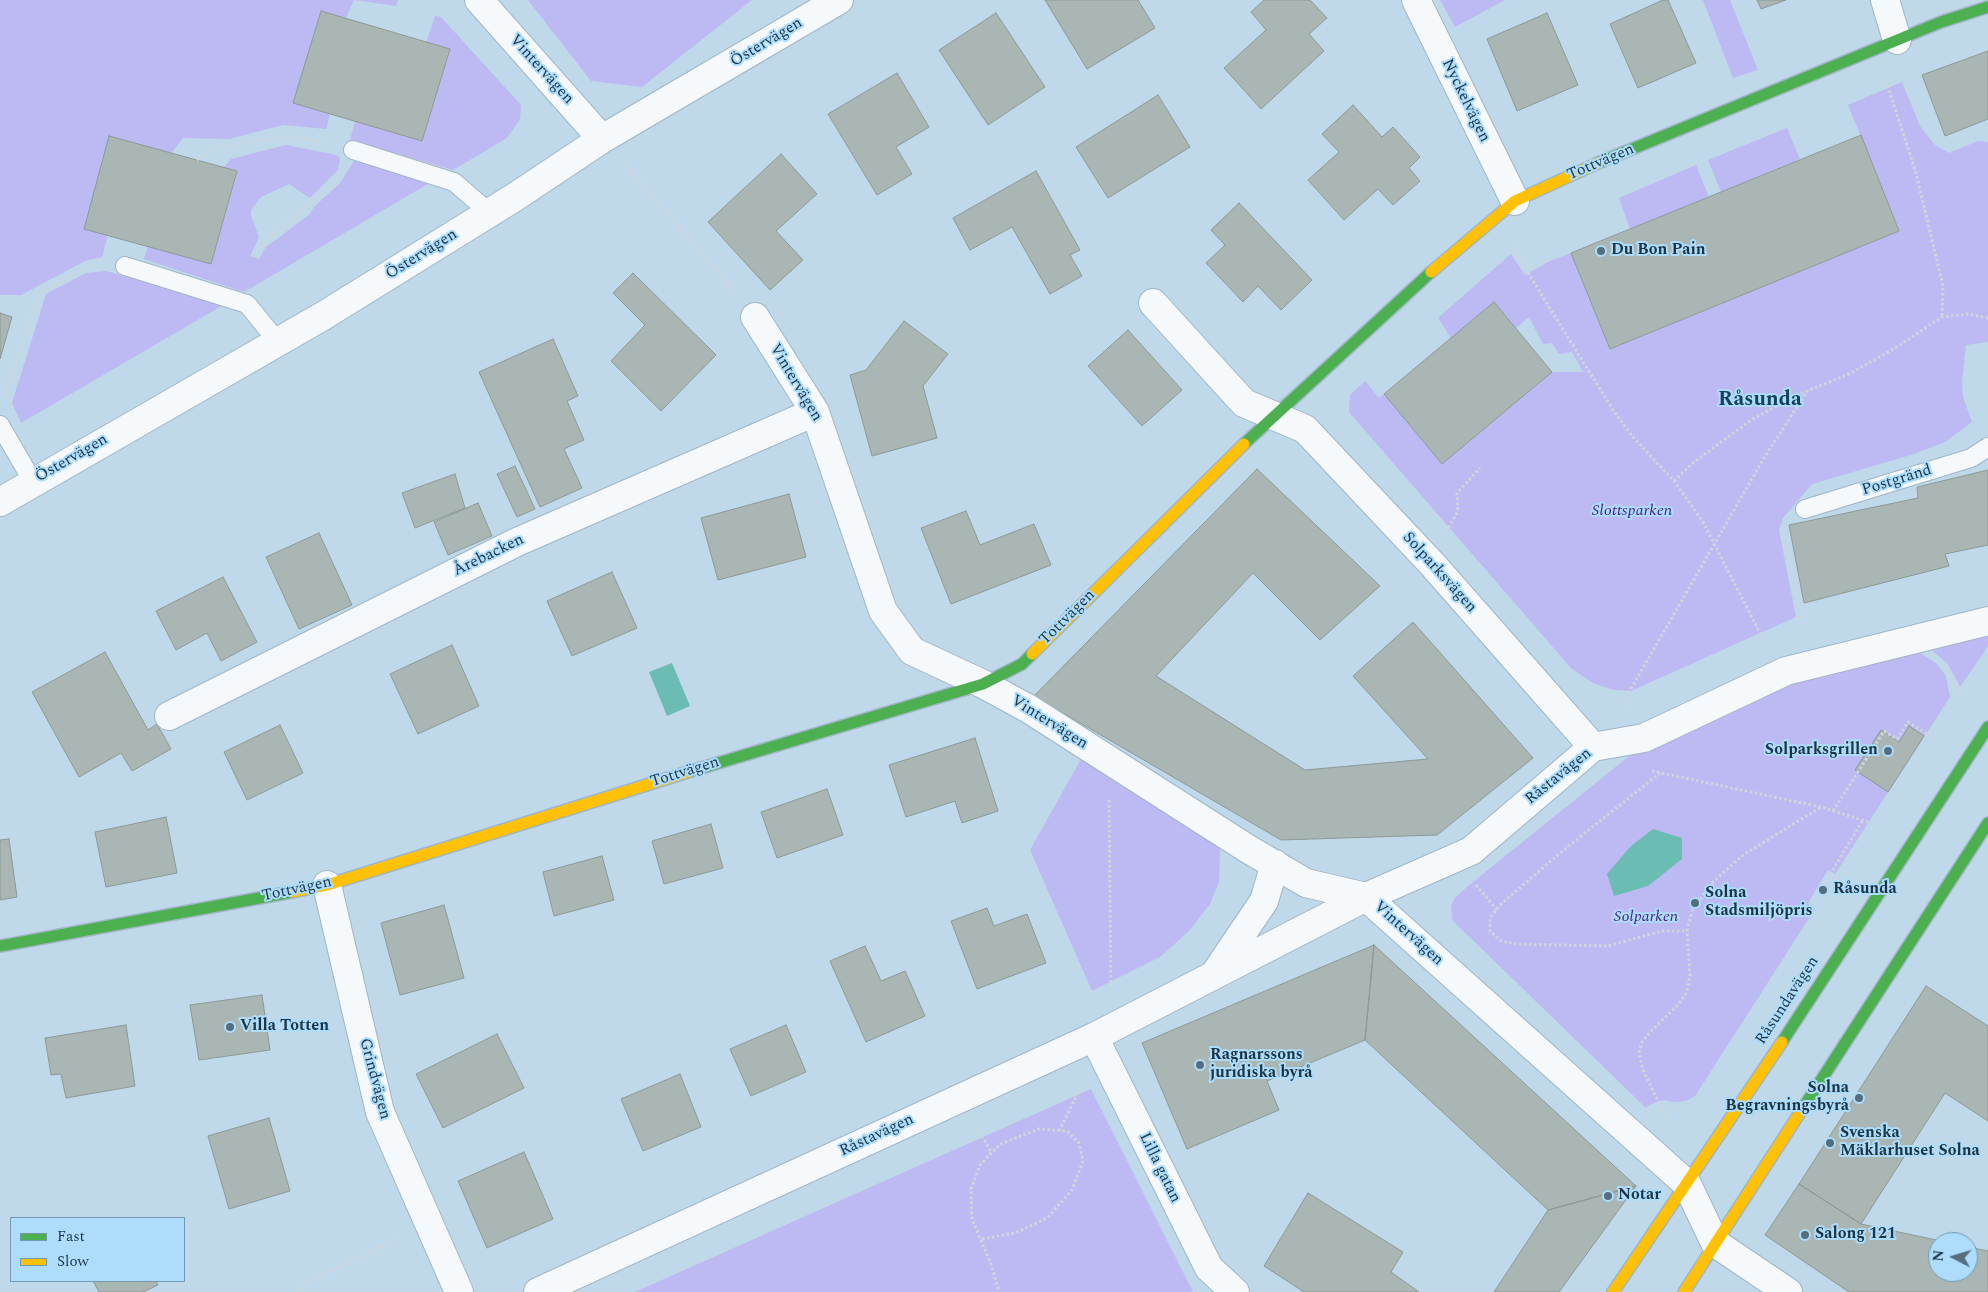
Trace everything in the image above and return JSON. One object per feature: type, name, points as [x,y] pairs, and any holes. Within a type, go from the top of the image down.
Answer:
[{"type":"street","name":"Vintervägen","points":[[479,0],[602,139]]},
{"type":"street","name":"Östervägen","points":[[0,502],[278,342],[490,212],[602,139],[839,0]]},
{"type":"street","name":"Nyckelvägen","points":[[1416,0],[1515,201]]},
{"type":"street","points":[[1885,0],[1898,40]]},
{"type":"street","name":"Tottvägen","points":[[0,946],[327,885],[757,750],[983,684],[1022,664],[1272,416],[1447,257],[1515,201],[1577,172],[1941,22],[1988,7]]},
{"type":"street","points":[[1153,303],[1244,403],[1272,416]]},
{"type":"street","name":"Vintervägen","points":[[754,318],[816,412],[884,614],[912,651],[1029,708],[1306,883],[1366,897],[1687,1184],[1715,1243]]},
{"type":"street","name":"Årebacken","points":[[169,716],[517,542],[816,412]]},
{"type":"street","name":"Solparksvägen","points":[[1272,416],[1305,429],[1433,565],[1592,747]]},
{"type":"street","name":"Råstavägen","points":[[538,1292],[1094,1037],[1366,897],[1471,851],[1592,747],[1644,738],[1786,671],[1988,621]]},
{"type":"street","name":"Råsundavägen","points":[[1614,1292],[1988,727]]},
{"type":"street","points":[[1684,1292],[1988,823]]},
{"type":"street","name":"Råstavägen","points":[[1213,976],[1264,900],[1275,864]]},
{"type":"street","name":"Grindvägen","points":[[327,885],[380,1112],[459,1292]]},
{"type":"street","name":"Lilla gatan","points":[[1094,1037],[1208,1268],[1235,1292]]},
{"type":"street","points":[[1715,1243],[1788,1292]]},
{"type":"lane","points":[[353,150],[454,182],[490,212]]},
{"type":"lane","points":[[125,266],[247,304],[278,342]]},
{"type":"lane","points":[[0,424],[33,482]]},
{"type":"lane","name":"Postgränd","points":[[1805,509],[1971,458],[1988,448]]},
{"type":"path","points":[[1886,81],[1916,173],[1932,239],[1943,286],[1942,317]]},
{"type":"path","points":[[197,160],[215,148],[279,137],[305,138],[353,150],[337,179],[256,251]]},
{"type":"path","points":[[602,139],[740,296],[754,318]]},
{"type":"path","points":[[1512,246],[1613,410],[1632,436],[1674,481],[1703,522],[1764,638]]},
{"type":"path","points":[[3,402],[39,294],[83,269],[98,264],[125,266]]},
{"type":"path","points":[[1674,481],[1694,462],[1752,420],[1808,390],[1849,374],[1897,347],[1942,317],[1970,314],[1988,318]]},
{"type":"path","points":[[1625,699],[1716,546],[1764,458],[1808,390]]},
{"type":"path","points":[[1446,532],[1458,511],[1457,493],[1480,468]]},
{"type":"path","points":[[1802,620],[1784,534],[1785,525],[1805,509]]},
{"type":"path","points":[[1941,664],[1947,670],[1962,695]]},
{"type":"path","points":[[1833,811],[1884,731],[1897,739],[1908,722],[1934,738]]},
{"type":"path","points":[[1644,769],[1821,807],[1868,822]]},
{"type":"path","points":[[1660,773],[1560,853],[1497,910],[1490,918],[1490,932],[1501,941],[1516,944],[1608,946],[1662,931],[1687,931]]},
{"type":"path","points":[[1109,794],[1111,998]]},
{"type":"path","points":[[1666,1117],[1643,1070],[1639,1053],[1647,1037],[1678,1005],[1687,992],[1690,975],[1687,931],[1693,908],[1714,882],[1743,855],[1821,807]]},
{"type":"path","points":[[1840,884],[1829,876],[1864,820]]},
{"type":"path","points":[[1470,878],[1497,910]]},
{"type":"path","points":[[1059,1131],[1085,1079]]},
{"type":"path","points":[[973,1118],[991,1152]]},
{"type":"path","points":[[982,1240],[1015,1233],[1046,1218],[1072,1190],[1083,1162],[1079,1143],[1067,1131],[1039,1129],[1000,1144],[980,1165],[971,1189],[972,1219],[992,1264],[999,1292]]},
{"type":"path","points":[[299,1292],[305,1284],[407,1235]]},
{"type":"green space","points":[[0,0],[354,0],[346,18],[321,11],[294,102],[330,114],[326,129],[283,125],[229,139],[183,138],[108,235],[102,257],[85,261],[21,295],[0,295]]},
{"type":"green space","points":[[354,0],[398,0],[396,6]]},
{"type":"green space","points":[[528,0],[752,0],[642,87],[591,81]]},
{"type":"green space","points":[[1440,0],[1505,0],[1455,27]]},
{"type":"green space","points":[[1703,0],[1730,0],[1758,70],[1733,78]]},
{"type":"green space","points":[[435,16],[441,17],[521,105],[520,119],[507,138],[453,170],[350,140],[355,121],[422,141],[449,50],[426,43]]},
{"type":"green space","name":"Slottsparken","points":[[1902,82],[1920,126],[1935,145],[1949,153],[1978,141],[1988,142],[1988,342],[1966,345],[1962,382],[1963,397],[1972,422],[1945,442],[1914,454],[1812,484],[1783,518],[1779,530],[1796,617],[1631,691],[1613,690],[1593,683],[1571,668],[1349,412],[1350,395],[1365,381],[1379,398],[1384,394],[1442,464],[1552,372],[1583,372],[1572,352],[1559,354],[1552,343],[1543,344],[1529,317],[1516,328],[1494,302],[1451,338],[1438,318],[1511,254],[1525,275],[1548,262],[1571,253],[1610,349],[1899,231],[1848,105]]},
{"type":"green space","points":[[1787,128],[1800,159],[1721,192],[1708,160]]},
{"type":"green space","points":[[286,145],[336,155],[340,158],[338,170],[310,198],[289,184],[261,197],[251,210],[251,216],[259,237],[250,256],[259,259],[266,247],[309,215],[314,207],[340,183],[354,161],[433,181],[244,292],[144,259],[148,246],[211,264],[237,172],[223,168],[231,159]]},
{"type":"green space","points":[[1696,165],[1709,197],[1630,229],[1619,198]]},
{"type":"green space","points":[[106,271],[225,304],[21,423],[12,403],[46,294],[86,273]]},
{"type":"green space","points":[[1988,630],[1988,646],[1960,687],[1948,664],[1927,646]]},
{"type":"green space","name":"Solparken","points":[[1914,649],[1936,663],[1946,676],[1950,697],[1835,874],[1828,870],[1808,903],[1815,909],[1695,1096],[1686,1101],[1673,1102],[1664,1100],[1649,1105],[1646,1108],[1452,920],[1451,906],[1455,898],[1468,886],[1633,753],[1784,685]]},
{"type":"green space","points":[[1085,752],[1198,820],[1220,850],[1219,882],[1210,904],[1189,931],[1160,957],[1092,991],[1030,850]]},
{"type":"green space","points":[[1091,1089],[1193,1292],[635,1292]]},
{"type":"shaded area","points":[[672,663],[690,706],[667,716],[649,672]]},
{"type":"shaded area","points":[[1653,829],[1682,838],[1682,859],[1648,886],[1614,896],[1607,874],[1631,846]]},
{"type":"building","points":[[1045,0],[1138,0],[1155,28],[1087,69]]},
{"type":"building","points":[[1264,0],[1310,0],[1327,18],[1309,34],[1324,51],[1261,109],[1224,68],[1266,30],[1251,12]]},
{"type":"building","points":[[1663,0],[1668,0],[1696,63],[1638,88],[1610,24]]},
{"type":"building","points":[[1757,0],[1786,0],[1761,9]]},
{"type":"building","points":[[321,11],[450,49],[422,141],[293,103]]},
{"type":"building","points":[[996,13],[1045,87],[988,125],[939,50]]},
{"type":"building","points":[[1547,13],[1578,85],[1517,111],[1487,39]]},
{"type":"building","points":[[1988,51],[1988,119],[1945,136],[1922,75]]},
{"type":"building","points":[[897,73],[929,127],[896,147],[912,174],[877,195],[828,114]]},
{"type":"building","points":[[1158,95],[1190,147],[1108,198],[1076,147]]},
{"type":"building","points":[[1353,105],[1382,137],[1393,127],[1420,157],[1409,168],[1420,181],[1393,205],[1378,189],[1344,220],[1308,180],[1339,152],[1322,134]]},
{"type":"building","points":[[1861,135],[1899,231],[1610,349],[1571,253]]},
{"type":"building","points":[[109,136],[237,171],[211,264],[84,229]]},
{"type":"building","points":[[781,154],[817,194],[776,231],[803,260],[770,290],[708,222]]},
{"type":"building","points":[[1036,171],[1080,250],[1070,255],[1082,276],[1050,294],[1012,227],[970,250],[953,218]]},
{"type":"building","points":[[1239,203],[1312,280],[1281,310],[1258,286],[1243,302],[1206,263],[1225,245],[1211,230]]},
{"type":"building","points":[[633,273],[716,355],[661,411],[611,361],[645,325],[613,293]]},
{"type":"building","points":[[1494,302],[1552,372],[1442,464],[1384,394]]},
{"type":"building","points":[[0,313],[12,317],[0,359]]},
{"type":"building","points":[[904,321],[948,354],[923,386],[937,438],[872,456],[850,375],[866,370]]},
{"type":"building","points":[[1128,330],[1182,390],[1142,426],[1088,366]]},
{"type":"building","points":[[553,339],[578,396],[567,401],[584,440],[564,449],[582,488],[540,507],[479,372]]},
{"type":"building","points":[[515,466],[535,509],[517,517],[497,474]]},
{"type":"building","points":[[1257,469],[1380,586],[1320,640],[1253,573],[1156,676],[1305,770],[1428,759],[1353,676],[1413,622],[1533,758],[1437,835],[1281,840],[1034,696]]},
{"type":"building","points":[[1988,470],[1988,545],[1945,554],[1949,566],[1804,603],[1789,525],[1918,498],[1917,487]]},
{"type":"building","points":[[455,474],[465,508],[415,528],[402,493]]},
{"type":"building","points":[[789,494],[806,557],[718,580],[701,518]]},
{"type":"building","points":[[478,503],[492,536],[448,555],[434,522]]},
{"type":"building","points":[[966,511],[980,545],[1034,524],[1051,565],[951,604],[921,528]]},
{"type":"building","points":[[319,533],[352,605],[299,629],[266,557]]},
{"type":"building","points":[[612,572],[637,628],[572,656],[547,601]]},
{"type":"building","points":[[223,577],[257,642],[221,661],[207,633],[176,650],[156,611]]},
{"type":"building","points":[[452,645],[479,706],[418,734],[390,674]]},
{"type":"building","points":[[105,652],[148,730],[157,724],[171,749],[132,771],[121,753],[79,777],[32,692]]},
{"type":"building","points":[[280,725],[303,773],[247,800],[224,752]]},
{"type":"building","points":[[1909,726],[1924,736],[1888,792],[1855,770],[1881,730],[1899,742]]},
{"type":"building","points":[[975,738],[998,811],[962,823],[955,801],[906,817],[889,765]]},
{"type":"building","points":[[827,789],[843,835],[777,858],[761,812]]},
{"type":"building","points":[[166,817],[177,873],[106,887],[95,832]]},
{"type":"building","points":[[711,824],[723,868],[664,884],[652,841]]},
{"type":"building","points":[[9,839],[17,897],[0,900],[0,840]]},
{"type":"building","points":[[602,856],[614,900],[554,916],[543,872]]},
{"type":"building","points":[[444,905],[464,978],[400,995],[381,923]]},
{"type":"building","points":[[987,908],[994,926],[1027,914],[1046,963],[977,989],[951,921]]},
{"type":"building","points":[[1374,945],[1365,1040],[1267,1081],[1279,1110],[1187,1149],[1142,1043]]},
{"type":"building","points":[[1374,945],[1636,1186],[1548,1210],[1365,1040]]},
{"type":"building","points":[[865,946],[881,981],[905,971],[925,1016],[866,1042],[830,961]]},
{"type":"building","points":[[1926,986],[1988,1026],[1988,1121],[1945,1093],[1861,1224],[1799,1184]]},
{"type":"building","name":"Villa Totten","points":[[262,995],[270,1050],[199,1060],[190,1005]]},
{"type":"building","points":[[126,1025],[135,1086],[66,1098],[61,1074],[51,1075],[45,1038]]},
{"type":"building","points":[[786,1025],[806,1072],[751,1096],[730,1049]]},
{"type":"building","points":[[497,1034],[524,1088],[443,1128],[416,1074]]},
{"type":"building","points":[[680,1074],[701,1127],[643,1151],[621,1099]]},
{"type":"building","points":[[269,1118],[290,1191],[229,1209],[208,1136]]},
{"type":"building","points":[[524,1152],[553,1219],[487,1248],[458,1181]]},
{"type":"building","points":[[1799,1184],[1861,1224],[1928,1238],[1928,1282],[1978,1282],[1978,1249],[1988,1251],[1988,1292],[1849,1292],[1765,1235]]},
{"type":"building","points":[[1636,1186],[1559,1292],[1494,1292],[1548,1210]]},
{"type":"building","points":[[1308,1193],[1403,1252],[1391,1272],[1419,1292],[1304,1292],[1264,1266]]},
{"type":"building","points":[[94,1282],[156,1282],[158,1285],[143,1292],[99,1292]]},
{"type":"traffic: fast","points":[[1598,163],[1941,22],[1988,7]]},
{"type":"traffic: fast","points":[[1244,444],[1431,272]]},
{"type":"traffic: fast","points":[[688,772],[983,684],[1022,664],[1032,654]]},
{"type":"traffic: fast","points":[[1782,1042],[1988,727]]},
{"type":"traffic: fast","points":[[1803,1108],[1988,823]]},
{"type":"traffic: fast","points":[[0,946],[292,892]]},
{"type":"traffic: slow","points":[[1431,272],[1515,201],[1598,163]]},
{"type":"traffic: slow","points":[[1032,654],[1244,444]]},
{"type":"traffic: slow","points":[[292,892],[327,885],[688,772]]},
{"type":"traffic: slow","points":[[1613,1292],[1782,1042]]},
{"type":"traffic: slow","points":[[1684,1292],[1803,1108]]},
{"type":"place","name":"Du Bon Pain","points":[[1601,251]]},
{"type":"place","name":"Solparksgrillen","points":[[1888,751]]},
{"type":"place","name":"Råsunda","points":[[1823,890]]},
{"type":"place","name":"Solna Stadsmiljöpris","points":[[1695,903]]},
{"type":"place","name":"Villa Totten","points":[[230,1027]]},
{"type":"place","name":"Ragnarssons juridiska byrå","points":[[1200,1065]]},
{"type":"place","name":"Solna Begravningsbyrå","points":[[1859,1098]]},
{"type":"place","name":"Svenska Mäklarhuset Solna","points":[[1830,1143]]},
{"type":"place","name":"Notar","points":[[1608,1196]]},
{"type":"place","name":"Salong 121","points":[[1805,1235]]},
{"type":"district","name":"Råsunda","points":[[1760,401]]}]
